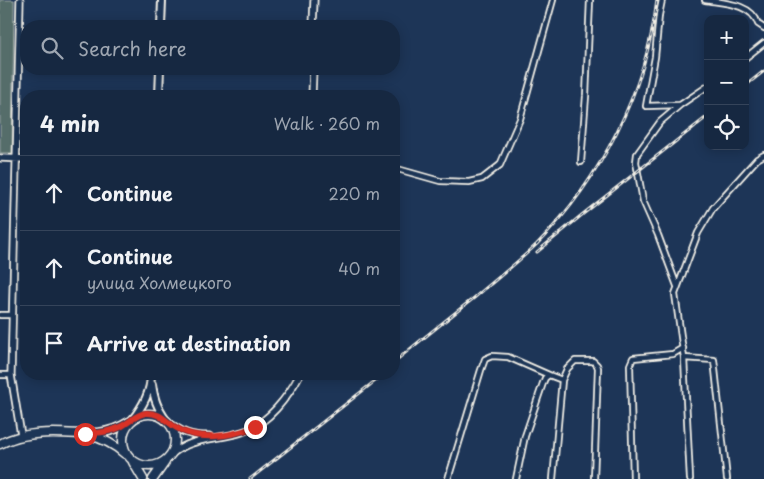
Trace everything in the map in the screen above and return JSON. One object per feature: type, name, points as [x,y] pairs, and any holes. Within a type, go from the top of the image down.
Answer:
[{"type":"main road","points":[[161,20],[162,0]]},
{"type":"main road","points":[[159,90],[160,75]]},
{"type":"main road","points":[[143,479],[125,452],[122,441],[124,429],[145,402],[150,380]]},
{"type":"main road","points":[[152,380],[158,409],[173,429],[175,440],[172,452],[153,479]]},
{"type":"main road","points":[[0,444],[20,436],[53,433],[85,434],[110,431],[147,413],[160,416],[166,420]]},
{"type":"main road","points":[[85,434],[104,439],[116,446],[133,461],[144,466],[156,466],[168,459]]},
{"type":"street","points":[[20,0],[11,376],[20,436]]},
{"type":"street","points":[[313,20],[314,0]]},
{"type":"street","points":[[400,170],[440,181],[469,182],[482,179],[500,165],[520,119],[553,0]]},
{"type":"street","points":[[581,162],[590,0]]},
{"type":"street","points":[[662,0],[646,106],[680,105]]},
{"type":"street","points":[[705,0],[740,6],[753,15],[758,24],[764,28]]},
{"type":"street","points":[[749,55],[764,43]]},
{"type":"street","points":[[312,90],[313,75]]},
{"type":"street","points":[[678,286],[643,201],[636,162],[637,154],[660,122],[704,89]]},
{"type":"street","points":[[690,479],[684,358],[675,294],[698,233],[713,208],[757,160],[764,155]]},
{"type":"street","points":[[0,158],[20,159]]},
{"type":"street","points":[[0,315],[12,316]]},
{"type":"street","points":[[633,479],[630,366],[633,358],[673,354],[683,348]]},
{"type":"street","points":[[448,479],[480,370],[485,359],[492,356],[508,357],[562,380]]},
{"type":"street","points":[[684,358],[714,360],[727,479]]},
{"type":"street","points":[[553,479],[562,380],[567,369],[575,361],[594,361],[598,368],[594,479]]},
{"type":"street","points":[[0,375],[11,376]]},
{"type":"street","points":[[516,479],[531,418],[545,378],[549,375]]},
{"type":"street","points":[[168,459],[187,444],[242,432],[255,427],[268,416],[293,388],[297,380]]},
{"type":"street","points":[[166,420],[176,428],[196,436],[230,435]]},
{"type":"green space","points":[[0,0],[14,0],[12,153],[0,153]]},
{"type":"railway","points":[[400,357],[537,244],[560,219],[581,191],[617,132],[631,100],[643,67],[657,0]]},
{"type":"railway","points":[[749,83],[764,71]]},
{"type":"railway","points":[[537,252],[704,119]]},
{"type":"railway","points":[[250,479],[376,380]]},
{"type":"route","points":[[85,434],[110,431],[147,413],[160,416],[176,428],[196,436],[230,435],[255,427]]}]
